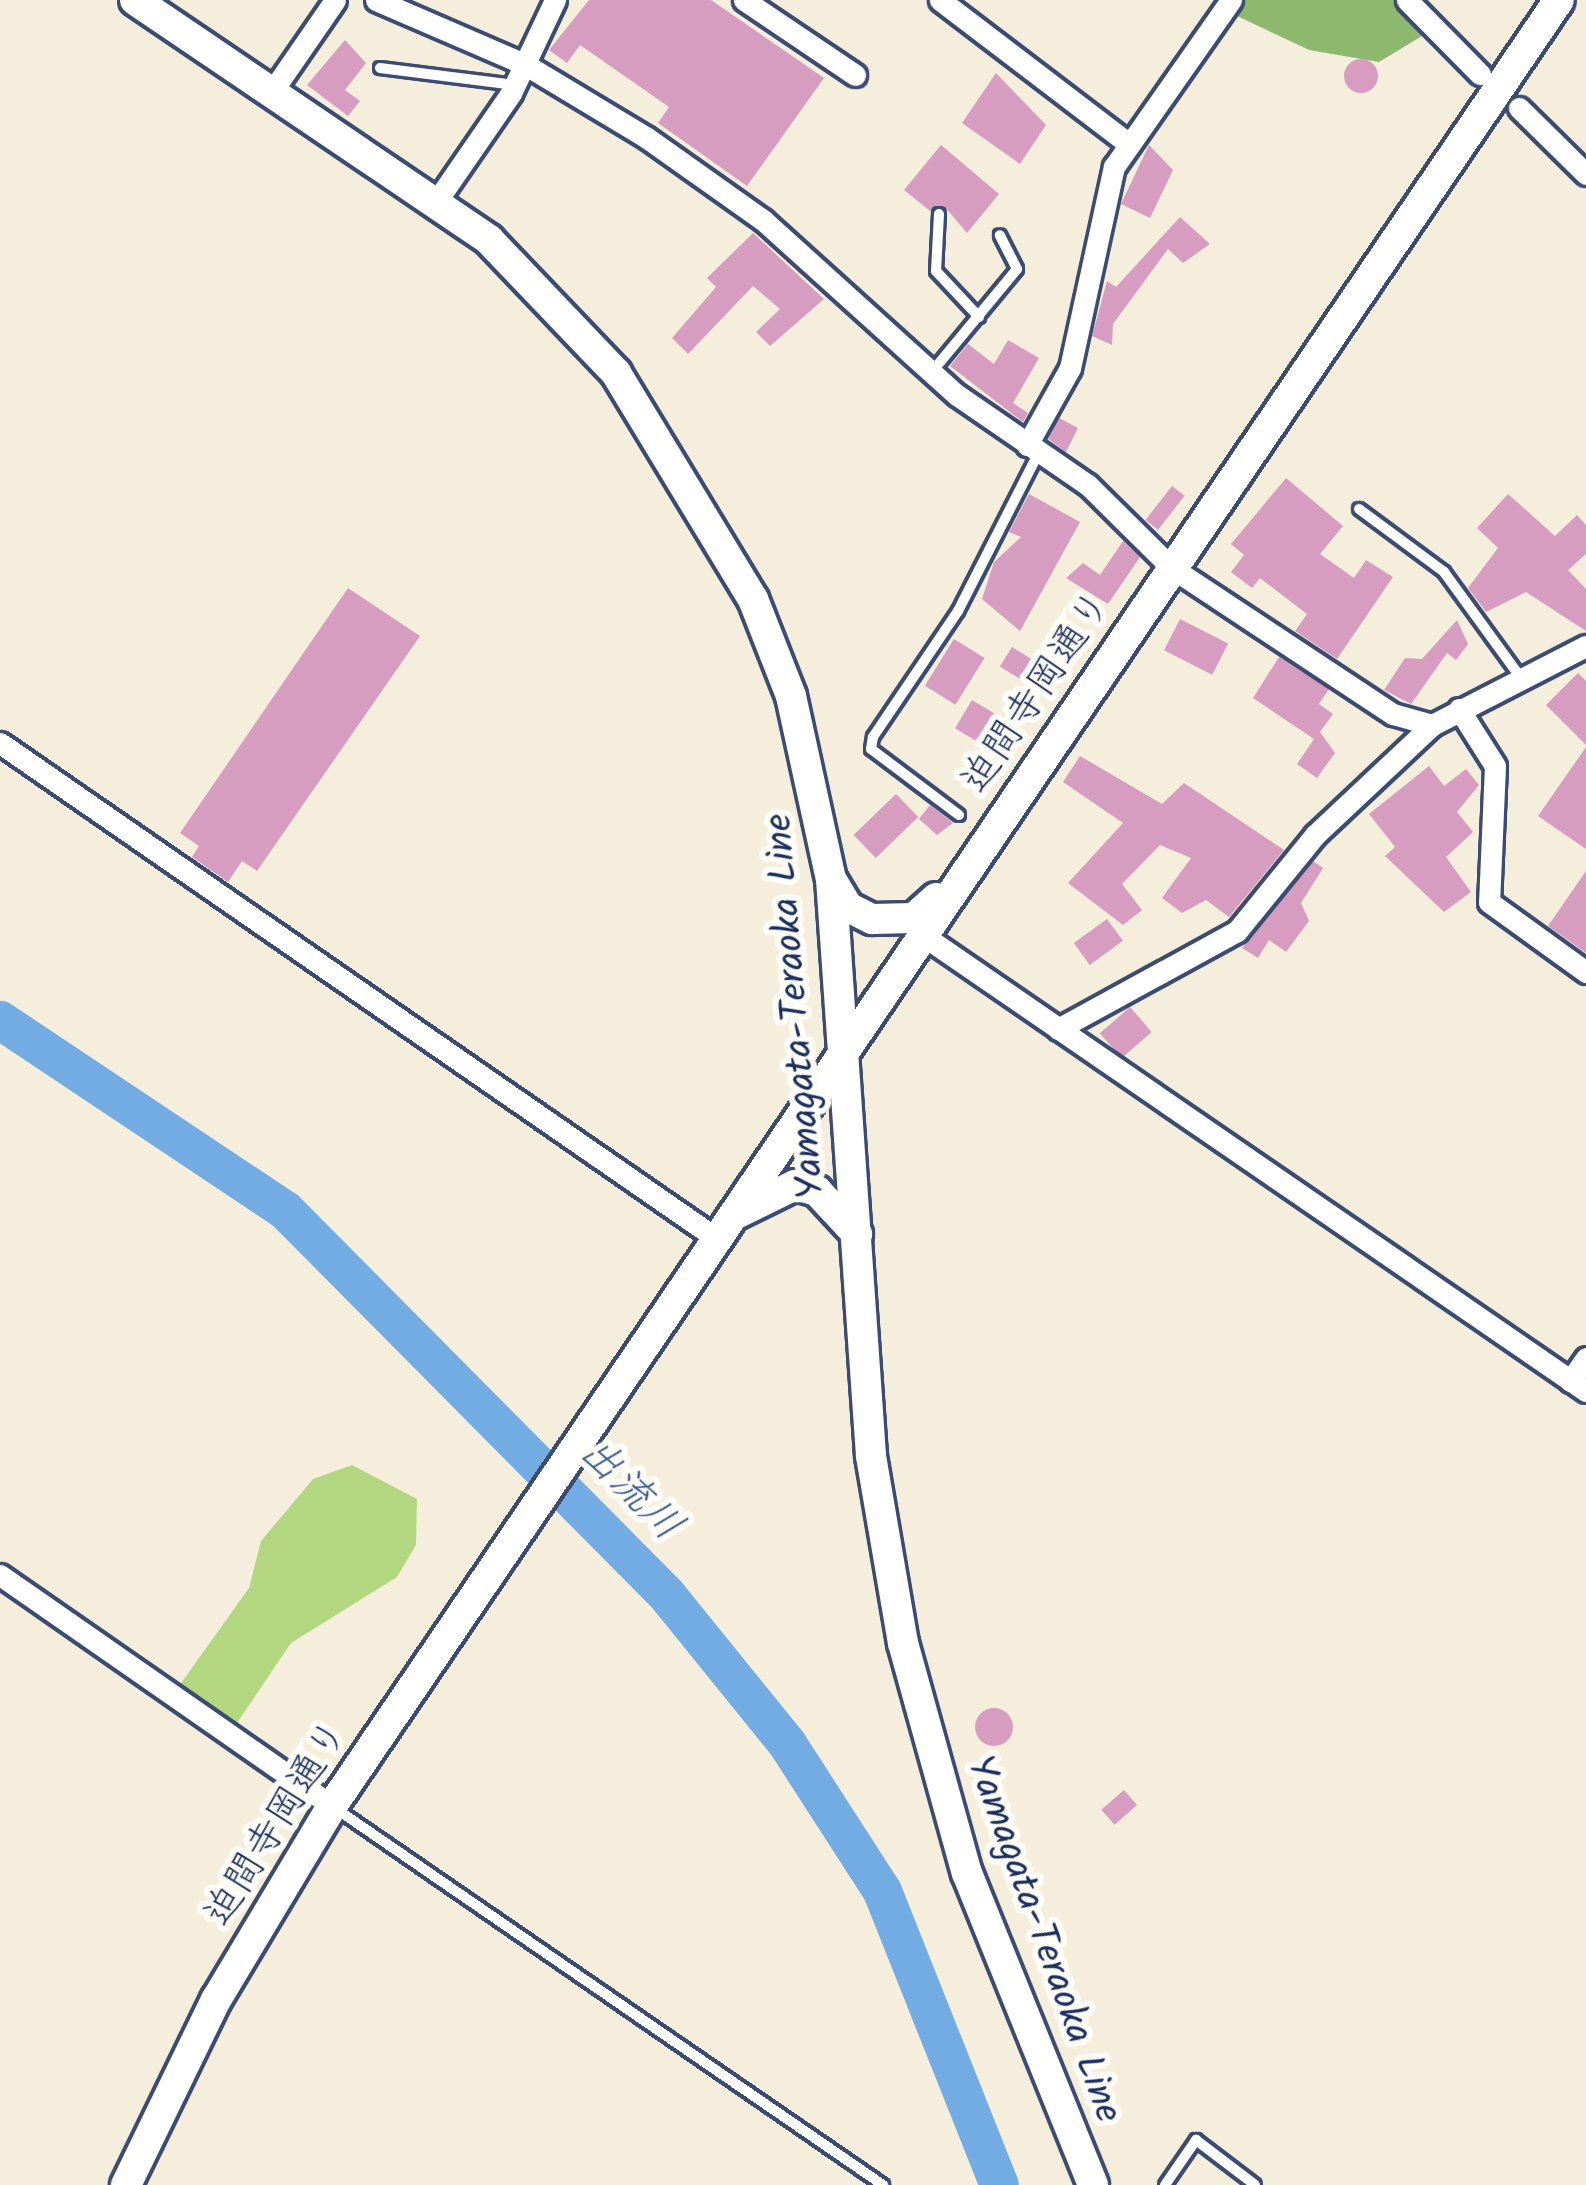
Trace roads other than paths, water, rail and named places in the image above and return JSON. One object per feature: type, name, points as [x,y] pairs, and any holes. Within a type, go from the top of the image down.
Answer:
[{"type":"main road","name":"Yamagata-Teraoka Line","points":[[135,0],[438,199],[616,373],[720,530],[791,696],[831,879],[871,1456],[908,1663],[967,1873],[1093,2185]]},
{"type":"main road","name":"迫間寺岡通り","points":[[126,2185],[216,2000],[332,1806],[1558,0]]},
{"type":"main road","points":[[831,879],[848,907],[892,922],[959,878]]},
{"type":"main road","points":[[722,1228],[795,1185],[817,1191],[857,1234]]},
{"type":"street","points":[[273,90],[335,0]]},
{"type":"street","points":[[376,0],[521,75],[764,220],[931,374],[1033,448],[1172,568],[1393,714],[1432,725]]},
{"type":"street","points":[[438,199],[521,75],[555,0]]},
{"type":"street","points":[[744,0],[854,75]]},
{"type":"street","points":[[940,0],[1129,144]]},
{"type":"street","points":[[1033,448],[1070,368],[1098,218],[1129,144],[1232,0]]},
{"type":"street","points":[[1407,0],[1480,74]]},
{"type":"street","points":[[1519,108],[1586,174]]},
{"type":"street","points":[[1058,1029],[1237,931],[1316,835],[1432,725],[1586,646]]},
{"type":"street","points":[[1459,710],[1495,766],[1489,902],[1586,972]]},
{"type":"street","points":[[0,743],[722,1228]]},
{"type":"street","points":[[921,934],[1578,1386],[1586,1358]]},
{"type":"street","points":[[0,1575],[332,1806]]},
{"type":"lane","points":[[380,68],[521,75]]},
{"type":"lane","points":[[939,214],[936,271],[979,316]]},
{"type":"lane","points":[[931,374],[1016,269],[1000,235]]},
{"type":"lane","points":[[959,815],[871,749],[873,737],[958,611],[1033,448]]},
{"type":"lane","points":[[1359,509],[1444,572],[1521,678]]},
{"type":"lane","points":[[332,1806],[884,2185]]},
{"type":"lane","points":[[1165,2185],[1196,2140],[1255,2185]]},
{"type":"waterway","name":"出流川","points":[[0,1020],[285,1210],[666,1594],[786,1742],[882,1891],[999,2185]]}]
